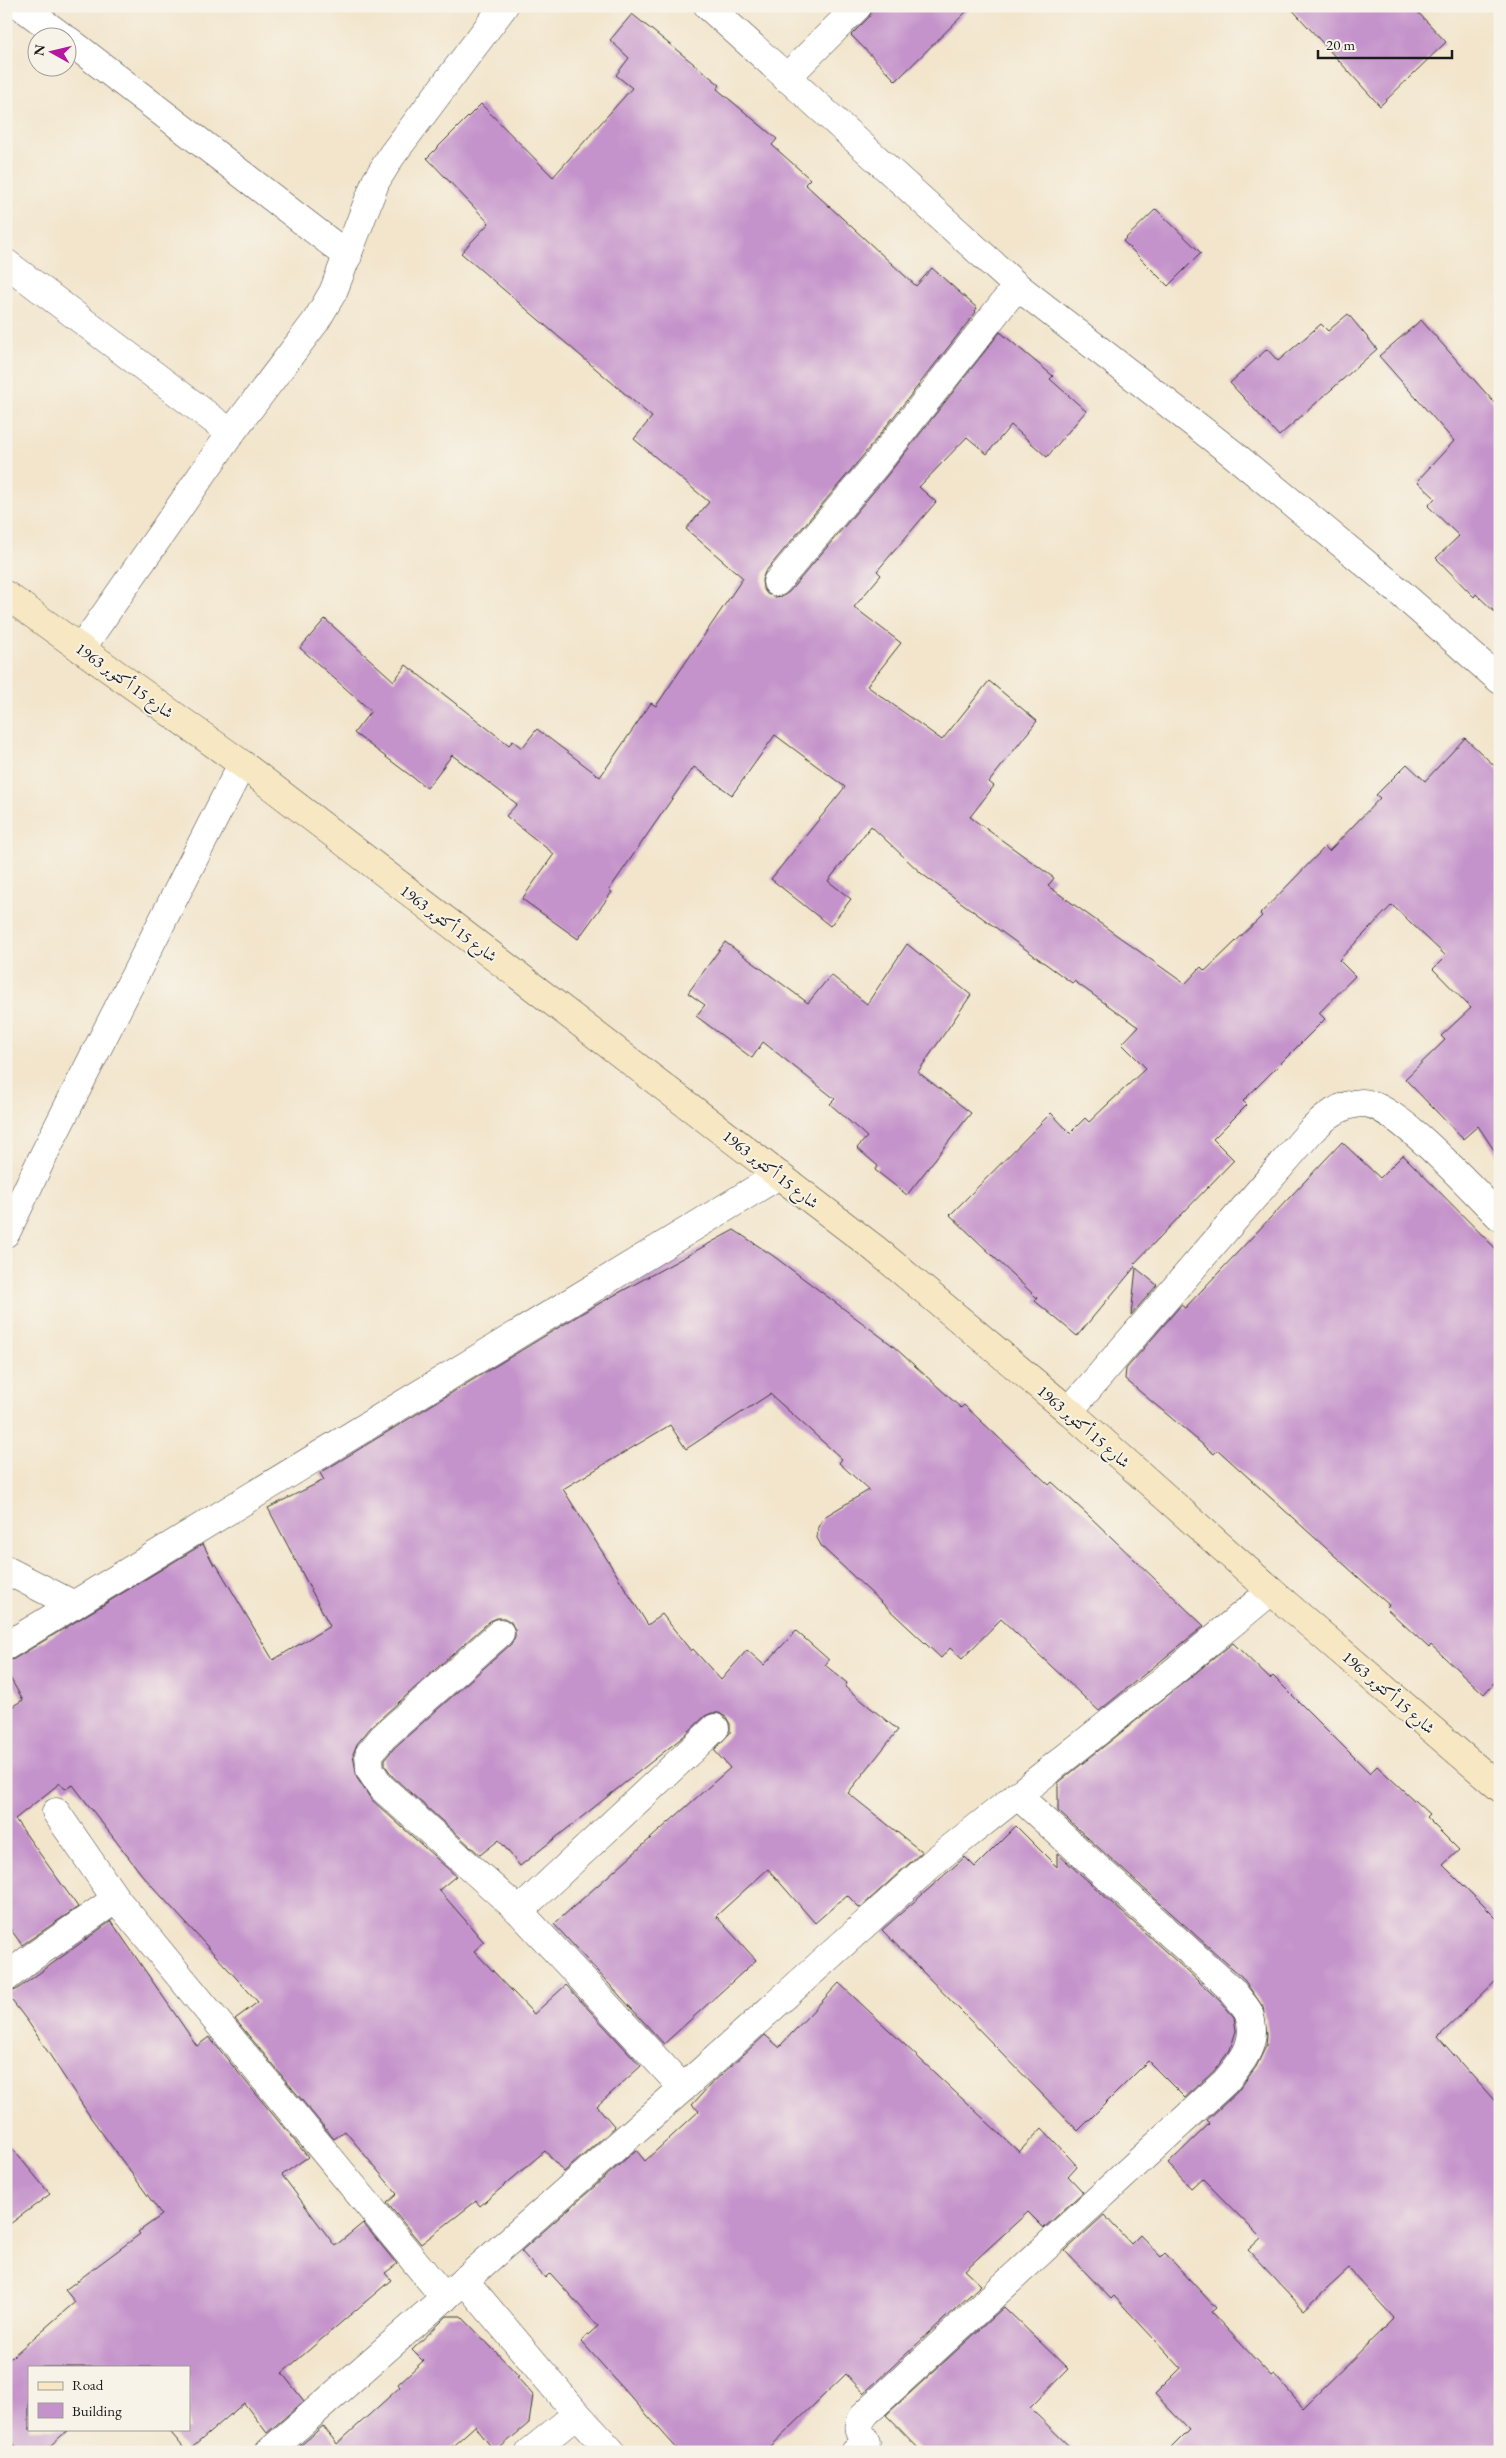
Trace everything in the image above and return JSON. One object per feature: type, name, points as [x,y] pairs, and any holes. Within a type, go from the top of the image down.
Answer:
[{"type":"street","points":[[21,6],[51,28]]},
{"type":"street","points":[[82,649],[231,434],[316,321],[333,292],[376,181],[392,155],[504,6]]},
{"type":"street","points":[[708,6],[1017,286],[1248,466],[1388,582],[1500,680]]},
{"type":"street","points":[[786,78],[858,6]]},
{"type":"street","points":[[78,48],[348,256]]},
{"type":"street","points":[[6,263],[231,434]]},
{"type":"street","points":[[777,582],[874,467],[1017,286]]},
{"type":"street","name":"شارع 15 أكتوبر 1963","points":[[6,595],[242,764],[874,1248],[1069,1411],[1271,1591],[1500,1788]]},
{"type":"street","points":[[6,1233],[51,1139],[242,764]]},
{"type":"street","points":[[1069,1411],[1310,1132],[1325,1116],[1345,1106],[1365,1103],[1388,1112],[1410,1128],[1500,1217]]},
{"type":"street","points":[[6,1646],[780,1175]]},
{"type":"street","points":[[6,1570],[74,1605]]},
{"type":"street","points":[[268,2452],[683,2088],[937,1858],[1164,1680],[1271,1591]]},
{"type":"street","points":[[500,1633],[383,1737],[369,1754],[370,1770],[380,1787],[519,1911],[683,2088]]},
{"type":"street","points":[[519,1911],[715,1728]]},
{"type":"street","points":[[866,2449],[858,2430],[858,2425],[867,2412],[1225,2082],[1245,2059],[1252,2036],[1248,2011],[1231,1989],[1017,1795]]},
{"type":"street","points":[[56,1812],[116,1899],[454,2289],[612,2452]]},
{"type":"street","points":[[6,1978],[28,1960],[116,1899]]},
{"type":"street","points":[[530,2452],[577,2414]]},
{"type":"building","points":[[873,6],[972,6],[896,81],[851,35],[869,17]]},
{"type":"building","points":[[1289,6],[1412,6],[1446,42],[1380,106]]},
{"type":"building","points":[[632,14],[720,85],[717,89],[777,139],[772,145],[810,179],[805,184],[916,286],[932,268],[977,308],[976,312],[862,457],[765,572],[762,580],[763,588],[767,594],[775,597],[783,596],[789,592],[886,477],[1000,332],[1053,376],[1050,379],[1086,411],[1047,457],[1011,425],[987,454],[967,437],[919,487],[936,502],[877,571],[881,575],[854,607],[901,643],[867,686],[942,740],[989,681],[1037,721],[989,782],[994,786],[970,817],[1054,878],[1048,886],[1185,984],[1201,967],[1205,971],[1262,916],[1260,914],[1325,847],[1329,851],[1380,798],[1376,795],[1407,764],[1425,781],[1465,738],[1500,771],[1500,1159],[1478,1126],[1463,1139],[1405,1079],[1445,1040],[1441,1036],[1471,1008],[1433,969],[1446,956],[1392,905],[1339,960],[1355,976],[1319,1013],[1325,1019],[1243,1101],[1247,1105],[1213,1139],[1234,1160],[1133,1265],[1135,1267],[1077,1336],[1035,1301],[1037,1298],[950,1215],[1051,1113],[1070,1133],[1085,1118],[1089,1122],[1146,1068],[1122,1044],[1138,1027],[1074,981],[1072,983],[922,874],[871,826],[828,881],[851,899],[830,926],[771,879],[845,787],[775,735],[732,795],[694,767],[609,890],[612,892],[578,939],[522,899],[554,854],[506,816],[517,804],[452,755],[427,788],[354,733],[371,711],[300,648],[325,619],[394,681],[406,665],[509,745],[513,741],[522,748],[537,729],[600,777],[651,703],[656,706],[743,578],[686,529],[709,502],[634,439],[652,417],[461,253],[489,223],[427,158],[481,104],[553,177],[632,88],[616,75],[629,58],[610,40]]},
{"type":"building","points":[[1156,209],[1201,253],[1168,286],[1123,241]]},
{"type":"building","points":[[1348,314],[1377,349],[1279,436],[1230,383],[1267,349],[1278,361],[1321,324],[1328,331]]},
{"type":"building","points":[[1421,320],[1500,409],[1500,617],[1476,594],[1474,597],[1436,558],[1459,536],[1428,506],[1435,498],[1417,481],[1454,441],[1379,356]]},
{"type":"building","points":[[725,942],[808,1003],[831,975],[867,1004],[907,944],[971,995],[918,1072],[971,1113],[907,1195],[875,1170],[878,1166],[857,1148],[867,1137],[830,1104],[835,1099],[763,1042],[752,1058],[696,1016],[705,1005],[688,993]]},
{"type":"building","points":[[1342,1142],[1380,1178],[1403,1155],[1500,1253],[1500,1676],[1484,1694],[1431,1645],[1429,1648],[1386,1608],[1389,1605],[1218,1450],[1214,1454],[1125,1379],[1126,1369],[1181,1305],[1185,1308]]},
{"type":"building","points":[[734,1230],[772,1255],[892,1345],[961,1408],[964,1405],[1049,1485],[1052,1482],[1088,1515],[1204,1626],[1099,1711],[1001,1619],[962,1659],[950,1648],[941,1658],[822,1547],[817,1538],[818,1527],[824,1517],[869,1490],[839,1463],[842,1459],[770,1394],[686,1449],[670,1425],[563,1489],[648,1625],[662,1614],[691,1651],[693,1649],[721,1680],[747,1650],[764,1665],[796,1631],[829,1660],[825,1665],[847,1683],[845,1687],[898,1730],[848,1793],[922,1852],[860,1908],[847,1895],[815,1923],[768,1869],[716,1916],[756,1960],[664,2044],[554,1924],[730,1768],[714,1750],[730,1733],[730,1724],[726,1717],[719,1713],[705,1716],[684,1736],[520,1866],[499,1840],[480,1855],[393,1777],[385,1765],[385,1759],[394,1748],[511,1644],[515,1637],[515,1630],[511,1622],[504,1618],[490,1621],[371,1727],[357,1744],[353,1754],[357,1778],[371,1799],[456,1876],[439,1890],[484,1942],[474,1951],[534,2014],[566,1985],[641,2066],[597,2106],[615,2127],[564,2172],[545,2151],[480,2206],[476,2201],[421,2244],[387,2203],[397,2194],[345,2131],[334,2139],[235,2019],[258,2002],[142,1875],[73,1785],[65,1789],[60,1783],[15,1819],[78,1907],[22,1945],[6,1923],[6,1710],[23,1700],[6,1671],[6,1662],[14,1659],[203,1544],[273,1660],[330,1626],[268,1508],[324,1480],[320,1473],[589,1309]]},
{"type":"building","points":[[1136,1268],[1157,1285],[1131,1315]]},
{"type":"building","points":[[1233,1643],[1270,1679],[1273,1676],[1370,1773],[1377,1766],[1429,1814],[1426,1817],[1459,1850],[1443,1865],[1500,1922],[1500,1977],[1438,2037],[1500,2107],[1500,2452],[1167,2452],[1189,2430],[1155,2394],[1181,2368],[1114,2296],[1111,2299],[1065,2251],[1104,2215],[1131,2244],[1140,2235],[1161,2257],[1165,2253],[1216,2308],[1211,2312],[1271,2376],[1274,2374],[1303,2408],[1394,2318],[1349,2269],[1304,2310],[1248,2250],[1261,2238],[1202,2178],[1191,2188],[1168,2164],[1210,2123],[1207,2120],[1237,2092],[1256,2067],[1266,2046],[1267,2034],[1263,2007],[1242,1977],[1058,1811],[1058,1783]]},
{"type":"building","points":[[1016,1826],[1057,1867],[1057,1853],[1219,2000],[1234,2017],[1236,2031],[1230,2050],[1214,2071],[1185,2098],[1148,2061],[1078,2131],[882,1930],[965,1857],[975,1867]]},
{"type":"building","points":[[111,1921],[197,2046],[209,2037],[308,2157],[282,2175],[335,2246],[363,2223],[397,2264],[385,2273],[391,2280],[282,2373],[304,2401],[267,2433],[244,2403],[187,2452],[169,2430],[190,2430],[190,2366],[28,2366],[28,2430],[68,2430],[43,2452],[20,2452],[6,2434],[6,2362],[75,2302],[65,2290],[140,2234],[138,2232],[162,2215],[91,2118],[29,2023],[6,1993],[16,1990]]},
{"type":"building","points":[[839,1983],[1019,2152],[1042,2128],[1077,2166],[1068,2176],[1083,2192],[1044,2228],[1028,2212],[965,2270],[981,2285],[864,2393],[846,2374],[765,2452],[680,2452],[581,2341],[598,2326],[550,2273],[545,2278],[521,2251],[636,2150],[645,2161],[699,2111],[692,2105],[709,2086],[765,2035],[779,2047]]},
{"type":"building","points":[[6,2141],[50,2194],[6,2227]]},
{"type":"building","points":[[1004,2307],[1068,2369],[1030,2408],[1075,2452],[922,2452],[886,2415]]},
{"type":"building","points":[[447,2316],[461,2316],[519,2376],[517,2377],[533,2395],[529,2423],[495,2452],[475,2426],[446,2452],[293,2452],[323,2426],[337,2444],[400,2387],[398,2384],[423,2361],[412,2350]]}]
